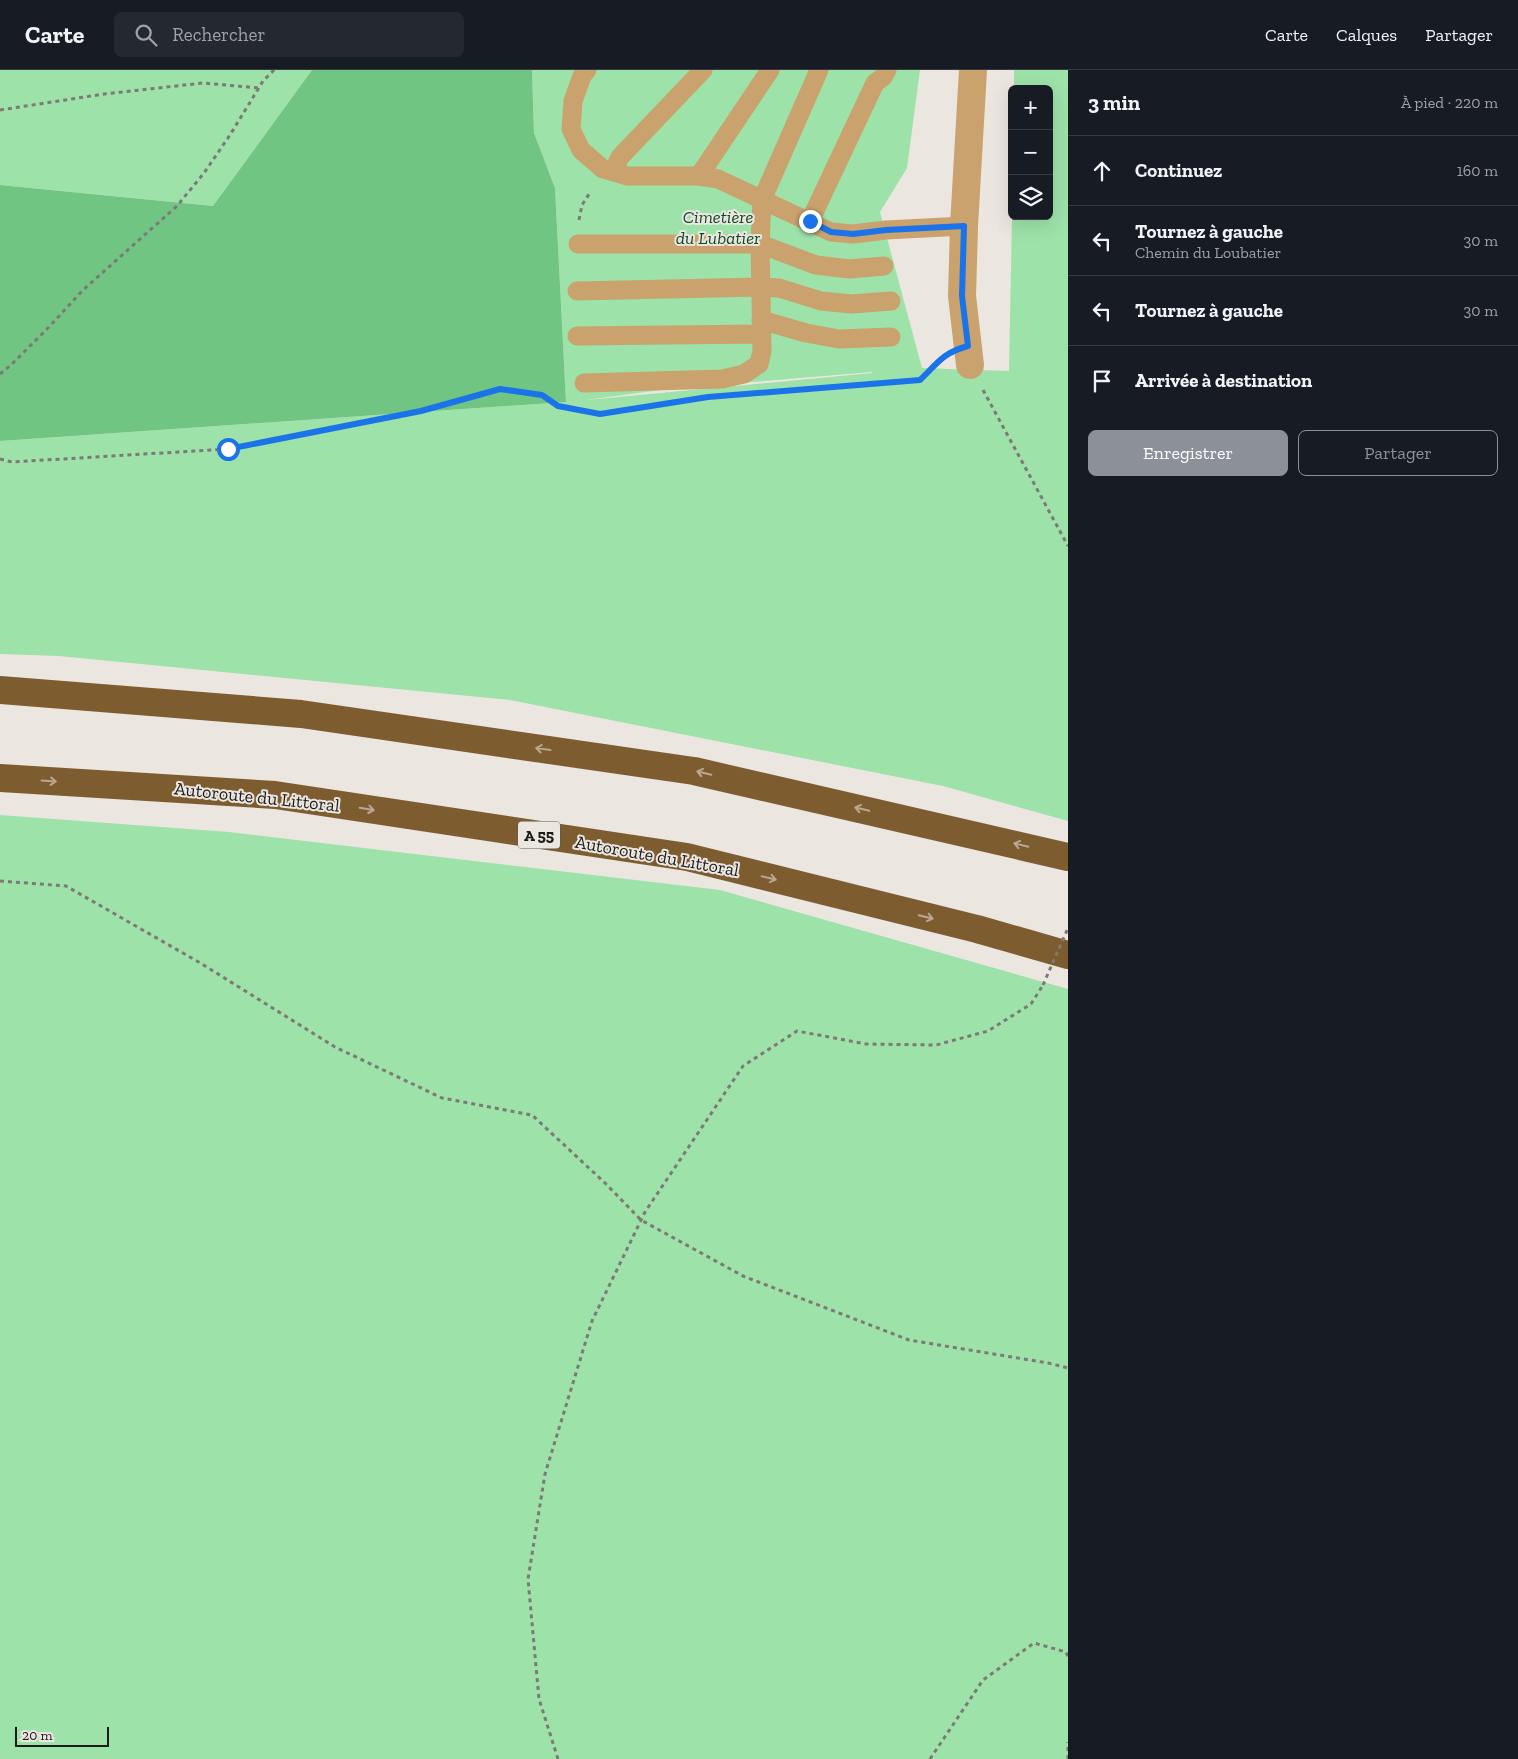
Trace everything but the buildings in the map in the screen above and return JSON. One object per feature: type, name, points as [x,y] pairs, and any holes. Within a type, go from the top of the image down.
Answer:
[{"type":"highway","points":[[0,690],[301,714],[694,771],[1068,857]]},
{"type":"highway","name":"Autoroute du Littoral","points":[[0,778],[275,795],[687,857],[977,929],[1068,955]]},
{"type":"street","points":[[969,355],[962,296],[964,226],[974,70]]},
{"type":"lane","points":[[587,70],[582,76],[573,101],[571,129],[581,150],[604,169],[627,176],[699,176],[718,180],[831,232],[853,234],[886,230],[964,226]]},
{"type":"lane","points":[[613,172],[620,157],[703,70]]},
{"type":"lane","points":[[699,176],[770,70]]},
{"type":"lane","points":[[584,383],[722,380],[744,374],[758,364],[762,351],[760,244],[762,200],[819,70]]},
{"type":"lane","points":[[810,221],[875,83],[883,77],[887,70]]},
{"type":"lane","points":[[578,244],[760,244],[816,265],[849,269],[884,266]]},
{"type":"lane","points":[[577,292],[761,287],[779,288],[821,301],[852,304],[891,301]]},
{"type":"lane","points":[[577,336],[761,327],[839,338],[891,337]]},
{"type":"path","points":[[0,374],[49,327],[82,290],[177,206],[204,173],[259,88],[274,70]]},
{"type":"path","points":[[0,110],[104,94],[203,83],[259,88]]},
{"type":"path","points":[[756,393],[920,380],[936,365],[943,355],[953,350],[969,355],[1068,546]]},
{"type":"path","points":[[0,459],[12,462],[228,449],[421,411],[500,389],[542,395],[558,406],[600,414],[630,409]]},
{"type":"path","points":[[0,882],[66,886],[202,964],[335,1047],[442,1098],[532,1116],[605,1183],[641,1220],[743,1276],[909,1340],[1068,1368]]},
{"type":"path","points":[[558,1759],[539,1700],[528,1579],[546,1474],[592,1321],[641,1220],[743,1066],[796,1031],[866,1044],[936,1045],[988,1031],[1031,1004],[1043,985],[1068,928]]},
{"type":"path","points":[[930,1759],[983,1680],[1034,1643],[1066,1652],[1068,1657]]},
{"type":"path","points":[[1068,1742],[1068,1759]]},
{"type":"green space","points":[[0,70],[312,70],[213,206],[0,185]]},
{"type":"green space","points":[[312,70],[532,70],[534,133],[555,188],[566,402],[0,441],[0,185],[213,206]]},
{"type":"green space","name":"Cimetière du Lubatier","points":[[532,70],[920,70],[907,168],[880,212],[922,368],[1009,371],[1012,220],[1053,220],[1053,85],[1014,85],[1014,70],[1068,70],[1068,821],[943,786],[510,700],[59,656],[0,654],[0,441],[566,402],[555,188],[534,133]],"holes":[[[872,372],[872,373],[586,400],[668,389]]]},
{"type":"green space","points":[[0,815],[229,832],[720,890],[1068,989],[1068,1759],[0,1759]]},
{"type":"route","points":[[228,449],[421,411],[500,389],[542,395],[558,406],[600,414],[708,397],[920,380],[936,365],[943,355],[968,346],[962,296],[964,226],[886,230],[853,234],[831,232],[810,221]]}]
